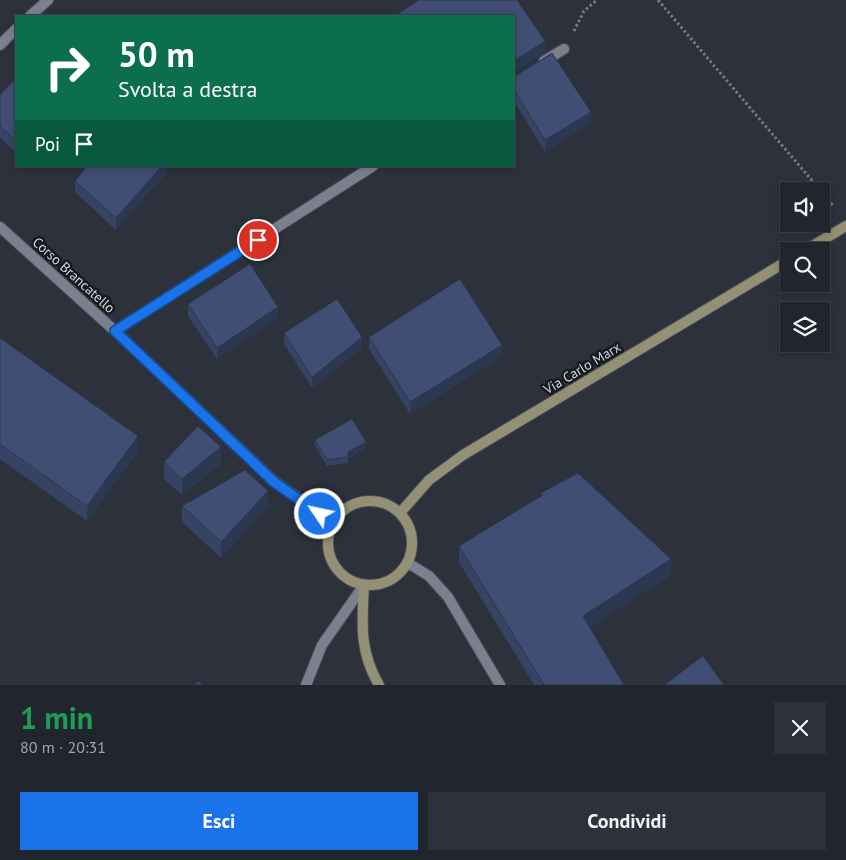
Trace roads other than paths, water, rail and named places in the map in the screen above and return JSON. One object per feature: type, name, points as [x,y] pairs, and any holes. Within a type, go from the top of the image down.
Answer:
[{"type":"main road","points":[[819,242],[846,226]]},
{"type":"main road","name":"Via Carlo Marx","points":[[400,513],[429,480],[463,455],[780,265]]},
{"type":"main road","points":[[364,501],[377,501],[389,505],[400,513],[408,524],[412,537],[412,551],[408,563],[400,574],[389,581],[377,585],[364,585],[342,576],[329,556],[328,533],[333,522],[341,512],[352,505],[364,501]]},
{"type":"main road","points":[[364,585],[361,628],[364,655],[379,685]]},
{"type":"street","points":[[31,15],[48,0]]},
{"type":"street","points":[[0,45],[15,30]]},
{"type":"street","points":[[530,69],[564,49]]},
{"type":"street","points":[[115,331],[371,167]]},
{"type":"street","name":"Corso Brancatello","points":[[0,227],[115,331],[274,482],[333,522]]},
{"type":"street","points":[[408,563],[429,576],[448,597],[500,685]]},
{"type":"street","points":[[306,685],[322,645],[364,585]]}]
